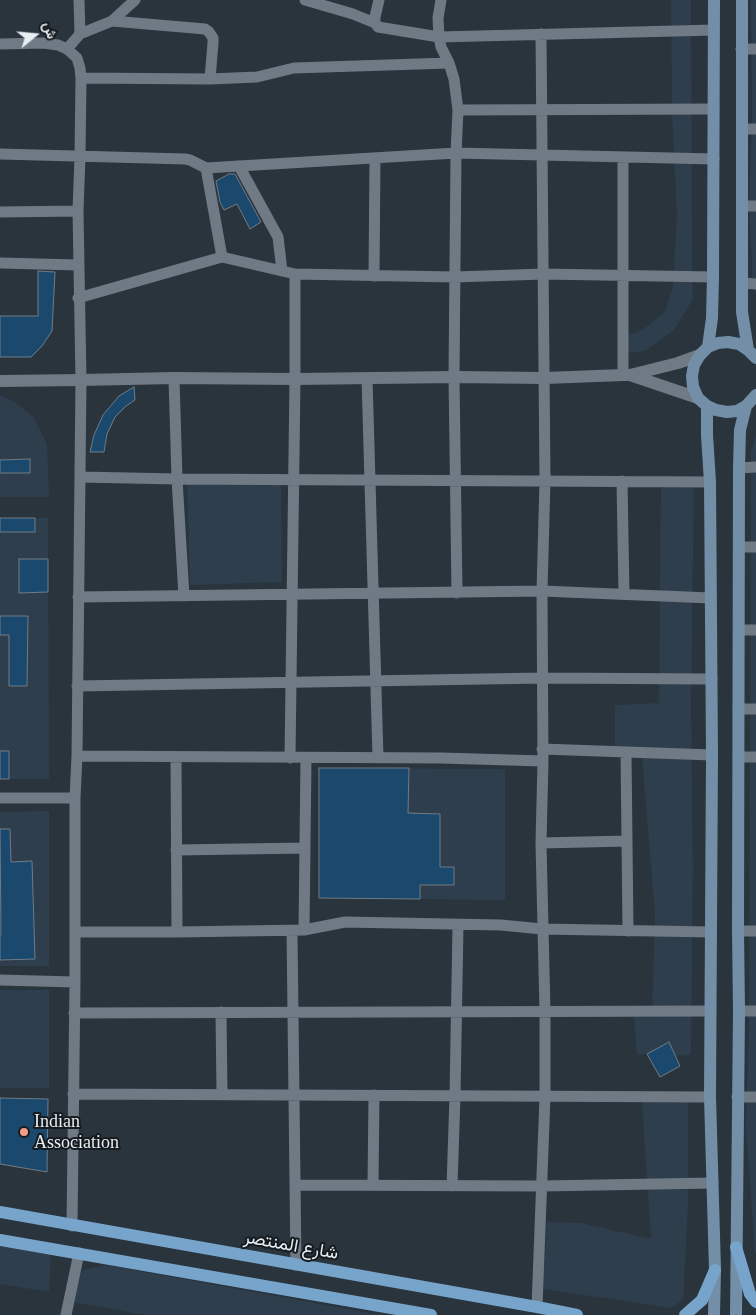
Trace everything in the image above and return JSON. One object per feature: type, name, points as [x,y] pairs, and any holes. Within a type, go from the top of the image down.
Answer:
[{"type":"main road","points":[[714,0],[712,318],[704,351],[694,365],[693,387],[703,402],[716,410],[727,412],[737,410],[753,399]]},
{"type":"main road","points":[[742,0],[742,312],[754,356]]},
{"type":"main road","points":[[704,351],[718,343],[728,342],[739,344],[754,356]]},
{"type":"main road","points":[[736,1315],[739,1010],[739,468],[740,430],[753,399]]},
{"type":"main road","points":[[703,402],[710,482],[712,679],[710,1097],[715,1270],[714,1315]]},
{"type":"main road","name":"شارع المنتصر","points":[[0,1212],[577,1315]]},
{"type":"main road","points":[[0,1240],[376,1310],[431,1315]]},
{"type":"main road","points":[[736,1247],[750,1294],[756,1302]]},
{"type":"main road","points":[[685,1315],[702,1300],[715,1270]]},
{"type":"street","points":[[79,0],[80,34]]},
{"type":"street","points":[[67,49],[80,34],[112,21],[135,0]]},
{"type":"street","points":[[305,0],[375,23],[378,27],[439,37],[714,30]]},
{"type":"street","points":[[375,23],[379,0]]},
{"type":"street","points":[[441,0],[438,18],[439,37],[454,79],[458,110],[454,376],[457,593]]},
{"type":"street","points":[[112,21],[205,29],[213,38],[210,79]]},
{"type":"street","points":[[537,1307],[545,1097],[541,843],[545,378],[541,34]]},
{"type":"street","points":[[0,44],[43,43],[58,45],[67,49],[77,58],[81,78],[78,211],[80,477],[75,798],[72,1226]]},
{"type":"street","points":[[741,49],[756,49]]},
{"type":"street","points":[[81,78],[210,79],[257,77],[294,68],[449,63]]},
{"type":"street","points":[[458,110],[714,108]]},
{"type":"street","points":[[742,129],[756,129]]},
{"type":"street","points":[[0,154],[185,159],[206,168],[456,153],[714,159]]},
{"type":"street","points":[[623,157],[623,276],[627,375]]},
{"type":"street","points":[[374,276],[375,158]]},
{"type":"street","points":[[240,166],[278,237],[282,271]]},
{"type":"street","points":[[206,168],[222,257]]},
{"type":"street","points":[[742,206],[756,206]]},
{"type":"street","points":[[0,212],[78,211]]},
{"type":"street","points":[[78,298],[222,257],[295,274],[455,277],[544,274],[713,277]]},
{"type":"street","points":[[0,263],[78,265]]},
{"type":"street","points":[[290,758],[295,274]]},
{"type":"street","points":[[742,284],[756,284]]},
{"type":"street","points":[[0,381],[454,376],[545,378],[627,375],[678,363],[704,351]]},
{"type":"street","points":[[627,375],[703,402]]},
{"type":"street","points":[[174,378],[177,479],[184,596]]},
{"type":"street","points":[[366,378],[378,758]]},
{"type":"street","points":[[739,468],[756,467]]},
{"type":"street","points":[[80,477],[710,482]]},
{"type":"street","points":[[622,481],[624,594]]},
{"type":"street","points":[[739,547],[756,547]]},
{"type":"street","points":[[78,598],[542,591],[711,598]]},
{"type":"street","points":[[739,630],[756,630]]},
{"type":"street","points":[[77,686],[542,678],[712,679]]},
{"type":"street","points":[[738,709],[756,709]]},
{"type":"street","points":[[542,749],[712,755]]},
{"type":"street","points":[[626,752],[628,931]]},
{"type":"street","points":[[77,756],[442,758],[543,761]]},
{"type":"street","points":[[176,757],[176,932]]},
{"type":"street","points":[[738,757],[756,757]]},
{"type":"street","points":[[296,1265],[294,1012],[304,848],[306,758]]},
{"type":"street","points":[[0,798],[75,798]]},
{"type":"street","points":[[541,843],[627,841]]},
{"type":"street","points":[[176,850],[304,848]]},
{"type":"street","points":[[75,932],[298,930],[345,922],[501,925],[542,929],[711,932]]},
{"type":"street","points":[[452,1186],[456,1096],[458,925]]},
{"type":"street","points":[[738,931],[756,931]]},
{"type":"street","points":[[0,980],[75,982]]},
{"type":"street","points":[[739,1010],[756,1011]]},
{"type":"street","points":[[74,1012],[710,1011]]},
{"type":"street","points":[[222,1012],[222,1094]]},
{"type":"street","points":[[73,1094],[710,1097]]},
{"type":"street","points":[[373,1185],[374,1095]]},
{"type":"street","points":[[737,1097],[756,1097]]},
{"type":"street","points":[[295,1185],[542,1186],[713,1183]]},
{"type":"street","points":[[66,1315],[79,1254]]},
{"type":"shaded area","points":[[671,0],[691,0],[693,299],[674,330],[645,351],[624,353],[623,338],[644,329],[665,311],[673,287],[677,216],[672,111]]},
{"type":"shaded area","points":[[751,0],[756,0],[756,293],[753,285],[749,203],[752,124]]},
{"type":"shaded area","points":[[0,395],[11,400],[34,417],[47,445],[49,497],[0,497]]},
{"type":"shaded area","points":[[756,436],[755,1253],[746,1126],[749,1033],[751,450]]},
{"type":"shaded area","points":[[694,481],[691,706],[693,869],[691,1055],[676,1056],[669,1042],[647,1054],[637,1055],[634,1017],[652,1016],[655,914],[642,756],[615,757],[615,705],[659,703],[661,484]]},
{"type":"shaded area","points":[[281,482],[282,582],[190,585],[187,483]]},
{"type":"shaded area","points":[[0,518],[48,518],[49,779],[0,779]]},
{"type":"shaded area","points":[[319,768],[505,769],[505,900],[319,898]]},
{"type":"shaded area","points":[[49,811],[49,966],[0,966],[0,812]]},
{"type":"shaded area","points":[[0,990],[49,990],[49,1088],[0,1088]]},
{"type":"shaded area","points":[[642,1100],[688,1100],[688,1204],[683,1300],[671,1308],[543,1289],[547,1222],[581,1223],[651,1239]]},
{"type":"shaded area","points":[[0,1244],[51,1253],[49,1292],[0,1284]]},
{"type":"shaded area","points":[[106,1265],[380,1315],[145,1315],[72,1302],[76,1283],[83,1270]]},
{"type":"building","points":[[229,174],[235,174],[261,222],[250,229],[237,204],[224,210],[220,202],[216,181]]},
{"type":"building","points":[[38,271],[55,272],[52,331],[42,346],[31,357],[0,357],[0,316],[38,316]]},
{"type":"building","points":[[134,387],[135,400],[115,417],[107,434],[104,452],[90,452],[94,435],[103,415],[119,396]]},
{"type":"building","points":[[30,459],[30,473],[0,473],[0,460]]},
{"type":"building","points":[[0,518],[35,518],[35,532],[0,532]]},
{"type":"building","points":[[19,559],[48,559],[48,592],[19,593]]},
{"type":"building","points":[[0,616],[28,616],[27,686],[9,686],[9,635],[0,635]]},
{"type":"building","points":[[0,751],[9,751],[9,779],[0,779]]},
{"type":"building","points":[[319,768],[409,768],[408,813],[440,814],[440,867],[454,867],[454,885],[420,885],[420,899],[319,898]]},
{"type":"building","points":[[0,829],[10,829],[11,862],[32,861],[35,959],[0,960]]},
{"type":"building","points":[[669,1042],[680,1066],[660,1077],[647,1054]]},
{"type":"building","name":"Indian Association","points":[[0,1098],[48,1099],[47,1172],[0,1164]]},
{"type":"place","name":"Indian Association","points":[[24,1132]]}]
